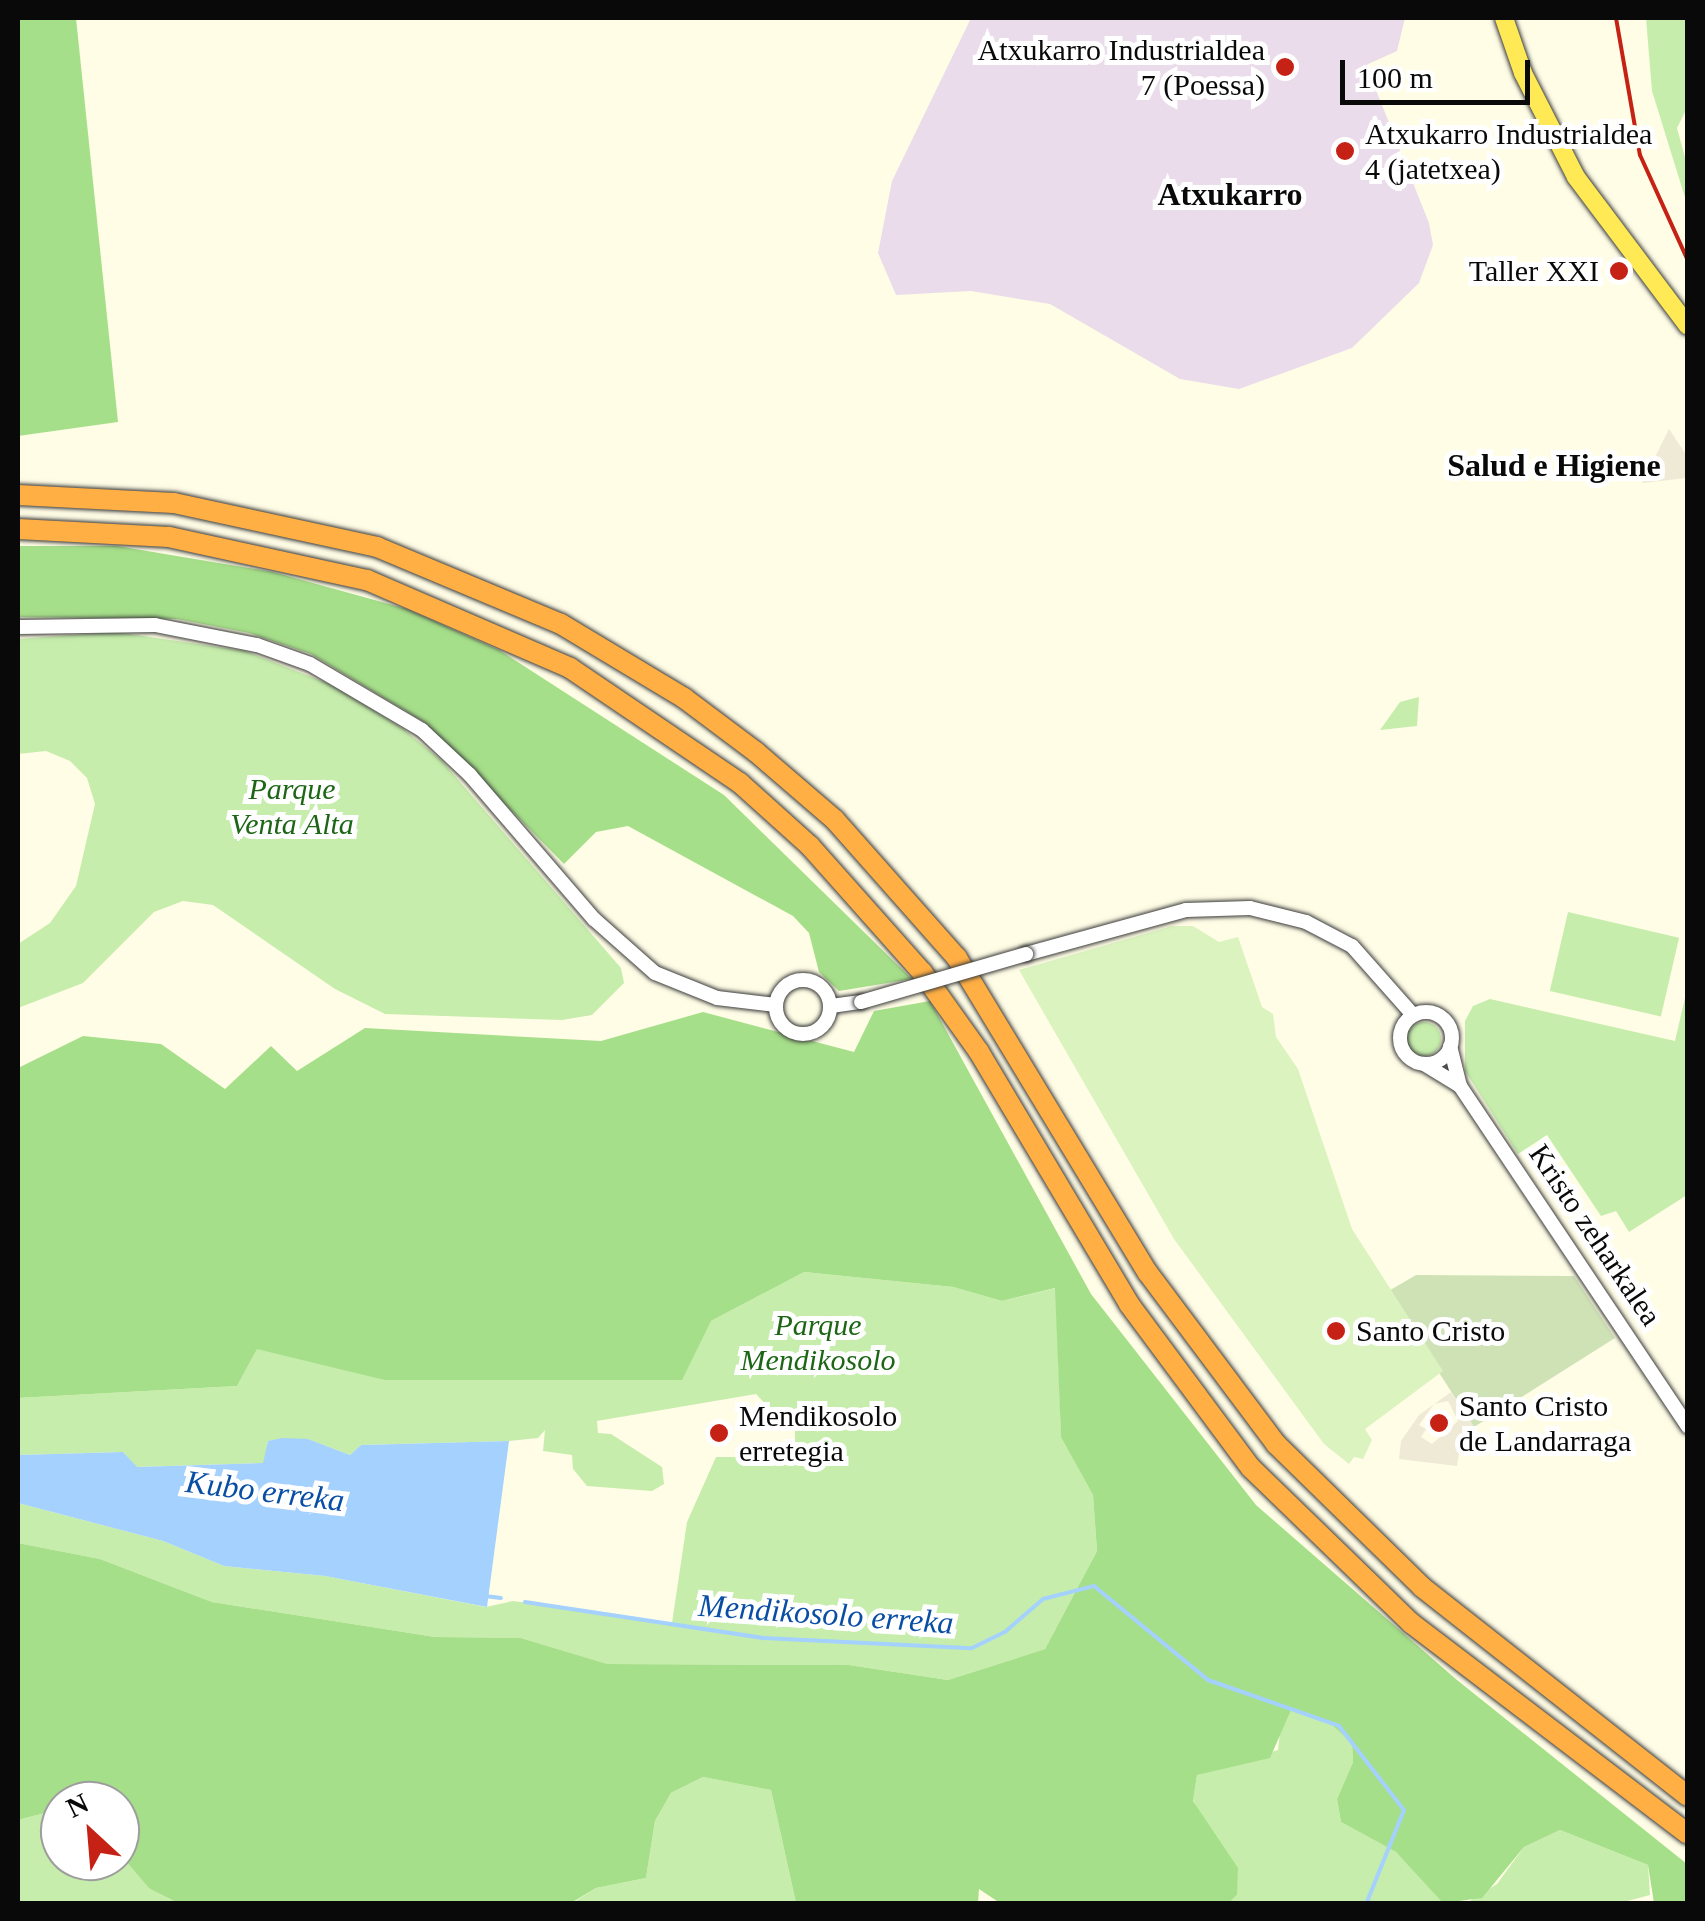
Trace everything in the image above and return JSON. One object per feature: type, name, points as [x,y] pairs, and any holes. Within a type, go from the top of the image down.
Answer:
[{"type":"highway","points":[[18,494],[174,503],[377,547],[577,633],[684,698],[756,752],[846,831],[957,958],[1148,1273],[1276,1444],[1422,1587],[1688,1796]]},
{"type":"highway","points":[[18,529],[170,537],[367,580],[482,624],[570,668],[740,783],[810,846],[922,972],[979,1052],[1128,1304],[1251,1468],[1412,1623],[1688,1834]]},
{"type":"main road","points":[[1504,18],[1523,73],[1576,177],[1688,326]]},
{"type":"street","points":[[18,627],[154,625],[242,642],[310,664],[422,730],[470,775],[594,919],[655,973],[717,998],[776,1005]]},
{"type":"street","points":[[830,1006],[861,1002],[1186,910],[1250,908],[1306,922],[1352,946],[1413,1016],[1442,1018],[1460,1086]]},
{"type":"street","points":[[802,980],[819,985],[830,1006],[824,1024],[806,1034],[782,1024],[776,1005],[782,990],[802,980]]},
{"type":"street","points":[[1413,1016],[1400,1042],[1406,1056],[1460,1086]]},
{"type":"street","points":[[1424,1064],[1440,1060],[1450,1046]]},
{"type":"street","name":"Kristo zeharkalea","points":[[1460,1086],[1667,1390]]},
{"type":"street","points":[[1667,1390],[1688,1411]]},
{"type":"street","points":[[1667,1390],[1688,1428]]},
{"type":"shaded area","points":[[971,18],[1405,18],[1397,51],[1366,65],[1429,223],[1433,245],[1419,283],[1352,348],[1239,389],[1180,379],[1050,304],[971,291],[896,295],[878,253],[892,181]]},
{"type":"shaded area","points":[[1669,429],[1687,456],[1687,478],[1642,483]]},
{"type":"shaded area","points":[[1451,1392],[1474,1427],[1461,1441],[1457,1466],[1399,1459],[1401,1441],[1419,1415],[1434,1404]],"holes":[[[1448,1401],[1458,1421],[1432,1444],[1421,1437],[1426,1429],[1419,1425],[1434,1404]]]},
{"type":"green space","points":[[18,18],[76,18],[118,422],[18,436]]},
{"type":"green space","points":[[1646,18],[1687,18],[1687,108],[1677,128],[1687,165],[1687,204],[1652,91]]},
{"type":"green space","points":[[18,546],[117,546],[273,572],[407,609],[499,650],[724,795],[912,979],[839,991],[819,972],[809,933],[793,916],[628,826],[596,832],[564,864],[424,722],[311,654],[249,633],[177,619],[18,617]]},
{"type":"green space","name":"Parque Venta Alta","points":[[116,632],[245,651],[332,685],[402,728],[441,760],[621,968],[624,983],[592,1015],[562,1020],[385,1014],[335,989],[213,905],[183,901],[154,912],[83,983],[18,1008],[18,944],[50,923],[76,886],[95,804],[87,778],[70,761],[46,751],[18,754],[18,639]]},
{"type":"green space","points":[[1419,697],[1417,726],[1380,730],[1400,702]]},
{"type":"green space","points":[[1568,912],[1679,938],[1661,1017],[1550,991]]},
{"type":"green space","points":[[1172,926],[1193,926],[1219,942],[1238,937],[1262,1007],[1273,1014],[1276,1037],[1298,1069],[1352,1229],[1443,1371],[1365,1429],[1372,1440],[1363,1459],[1354,1457],[1349,1464],[1324,1444],[1174,1239],[1019,970]]},
{"type":"green space","points":[[1687,989],[1687,1195],[1629,1232],[1616,1211],[1601,1216],[1547,1135],[1518,1154],[1465,1071],[1465,1021],[1473,1006],[1490,999],[1675,1041]]},
{"type":"green space","points":[[930,1001],[1091,1294],[1256,1505],[1457,1680],[1687,1864],[1687,1903],[1654,1903],[1648,1865],[1560,1830],[1524,1847],[1482,1898],[1443,1903],[1396,1852],[1341,1822],[1337,1799],[1353,1762],[1352,1743],[1330,1723],[1291,1710],[1270,1758],[1197,1775],[1193,1801],[1238,1868],[1237,1895],[1229,1903],[1000,1903],[979,1889],[978,1903],[796,1903],[771,1790],[703,1777],[671,1793],[655,1821],[646,1878],[596,1888],[571,1903],[178,1903],[150,1889],[140,1877],[140,1781],[40,1781],[40,1814],[18,1820],[18,1543],[100,1559],[212,1602],[435,1637],[521,1638],[607,1664],[849,1665],[948,1680],[1045,1649],[1097,1551],[1093,1495],[1061,1437],[1055,1288],[1002,1301],[953,1287],[804,1272],[711,1321],[682,1380],[384,1380],[257,1349],[237,1386],[18,1398],[18,1068],[83,1036],[161,1044],[225,1089],[271,1046],[297,1071],[365,1028],[601,1041],[703,1012],[854,1052],[874,1011]]},
{"type":"green space","points":[[1424,1022],[1436,1027],[1441,1039],[1436,1051],[1424,1056],[1412,1051],[1407,1039],[1412,1027]]},
{"type":"green space","name":"Parque Mendikosolo","points":[[804,1272],[953,1287],[1002,1301],[1056,1288],[1061,1436],[1093,1495],[1097,1551],[1045,1649],[948,1680],[849,1665],[606,1664],[521,1638],[435,1637],[212,1602],[100,1559],[18,1543],[18,1503],[163,1541],[224,1566],[325,1576],[486,1607],[513,1601],[672,1623],[687,1522],[716,1457],[795,1457],[795,1410],[769,1408],[756,1394],[597,1421],[598,1433],[611,1434],[662,1467],[664,1484],[652,1491],[587,1486],[573,1469],[572,1455],[543,1451],[545,1430],[538,1438],[509,1441],[361,1445],[350,1455],[308,1439],[268,1441],[264,1463],[136,1467],[123,1452],[18,1455],[18,1398],[237,1386],[257,1348],[384,1380],[711,1321]]},
{"type":"green space","points":[[1416,1275],[1574,1276],[1615,1338],[1474,1427],[1387,1292]]},
{"type":"green space","points":[[1290,1710],[1330,1723],[1352,1742],[1353,1762],[1337,1799],[1341,1822],[1396,1852],[1447,1903],[1229,1903],[1237,1895],[1193,1800],[1197,1775],[1278,1750],[1281,1722]]},
{"type":"green space","points":[[703,1777],[771,1790],[796,1903],[571,1904],[596,1888],[646,1878],[655,1821],[671,1793]]},
{"type":"green space","points":[[40,1814],[40,1881],[140,1881],[140,1875],[150,1889],[178,1903],[18,1904],[18,1820]]},
{"type":"green space","points":[[1560,1830],[1648,1865],[1650,1895],[1620,1903],[1465,1904],[1497,1884],[1524,1847]]},
{"type":"water","name":"Kubo erreka","points":[[308,1439],[350,1455],[361,1445],[509,1441],[487,1607],[325,1576],[224,1566],[163,1541],[18,1503],[18,1455],[123,1452],[137,1467],[263,1463],[268,1441]]},
{"type":"waterway","name":"Mendikosolo erreka","points":[[525,1602],[764,1638],[972,1648],[1005,1632],[1043,1599],[1094,1586],[1208,1680],[1339,1726],[1404,1810],[1366,1904]]},
{"type":"waterway","name":"Mendikosolo erreka","points":[[485,1596],[501,1598]]},
{"type":"railway","points":[[1616,18],[1640,155],[1688,261]]},
{"type":"place","name":"Atxukarro Industrialdea 7 (Poessa)","points":[[1285,67]]},
{"type":"place","name":"Atxukarro Industrialdea 4 (jatetxea)","points":[[1345,151]]},
{"type":"place","name":"Taller XXI","points":[[1619,271]]},
{"type":"place","name":"Santo Cristo","points":[[1336,1331]]},
{"type":"place","name":"Santo Cristo de Landarraga","points":[[1439,1423]]},
{"type":"place","name":"Mendikosolo erretegia","points":[[719,1433]]},
{"type":"district","name":"Atxukarro","points":[[1230,194]]},
{"type":"district","name":"Salud e Higiene","points":[[1554,465]]}]
